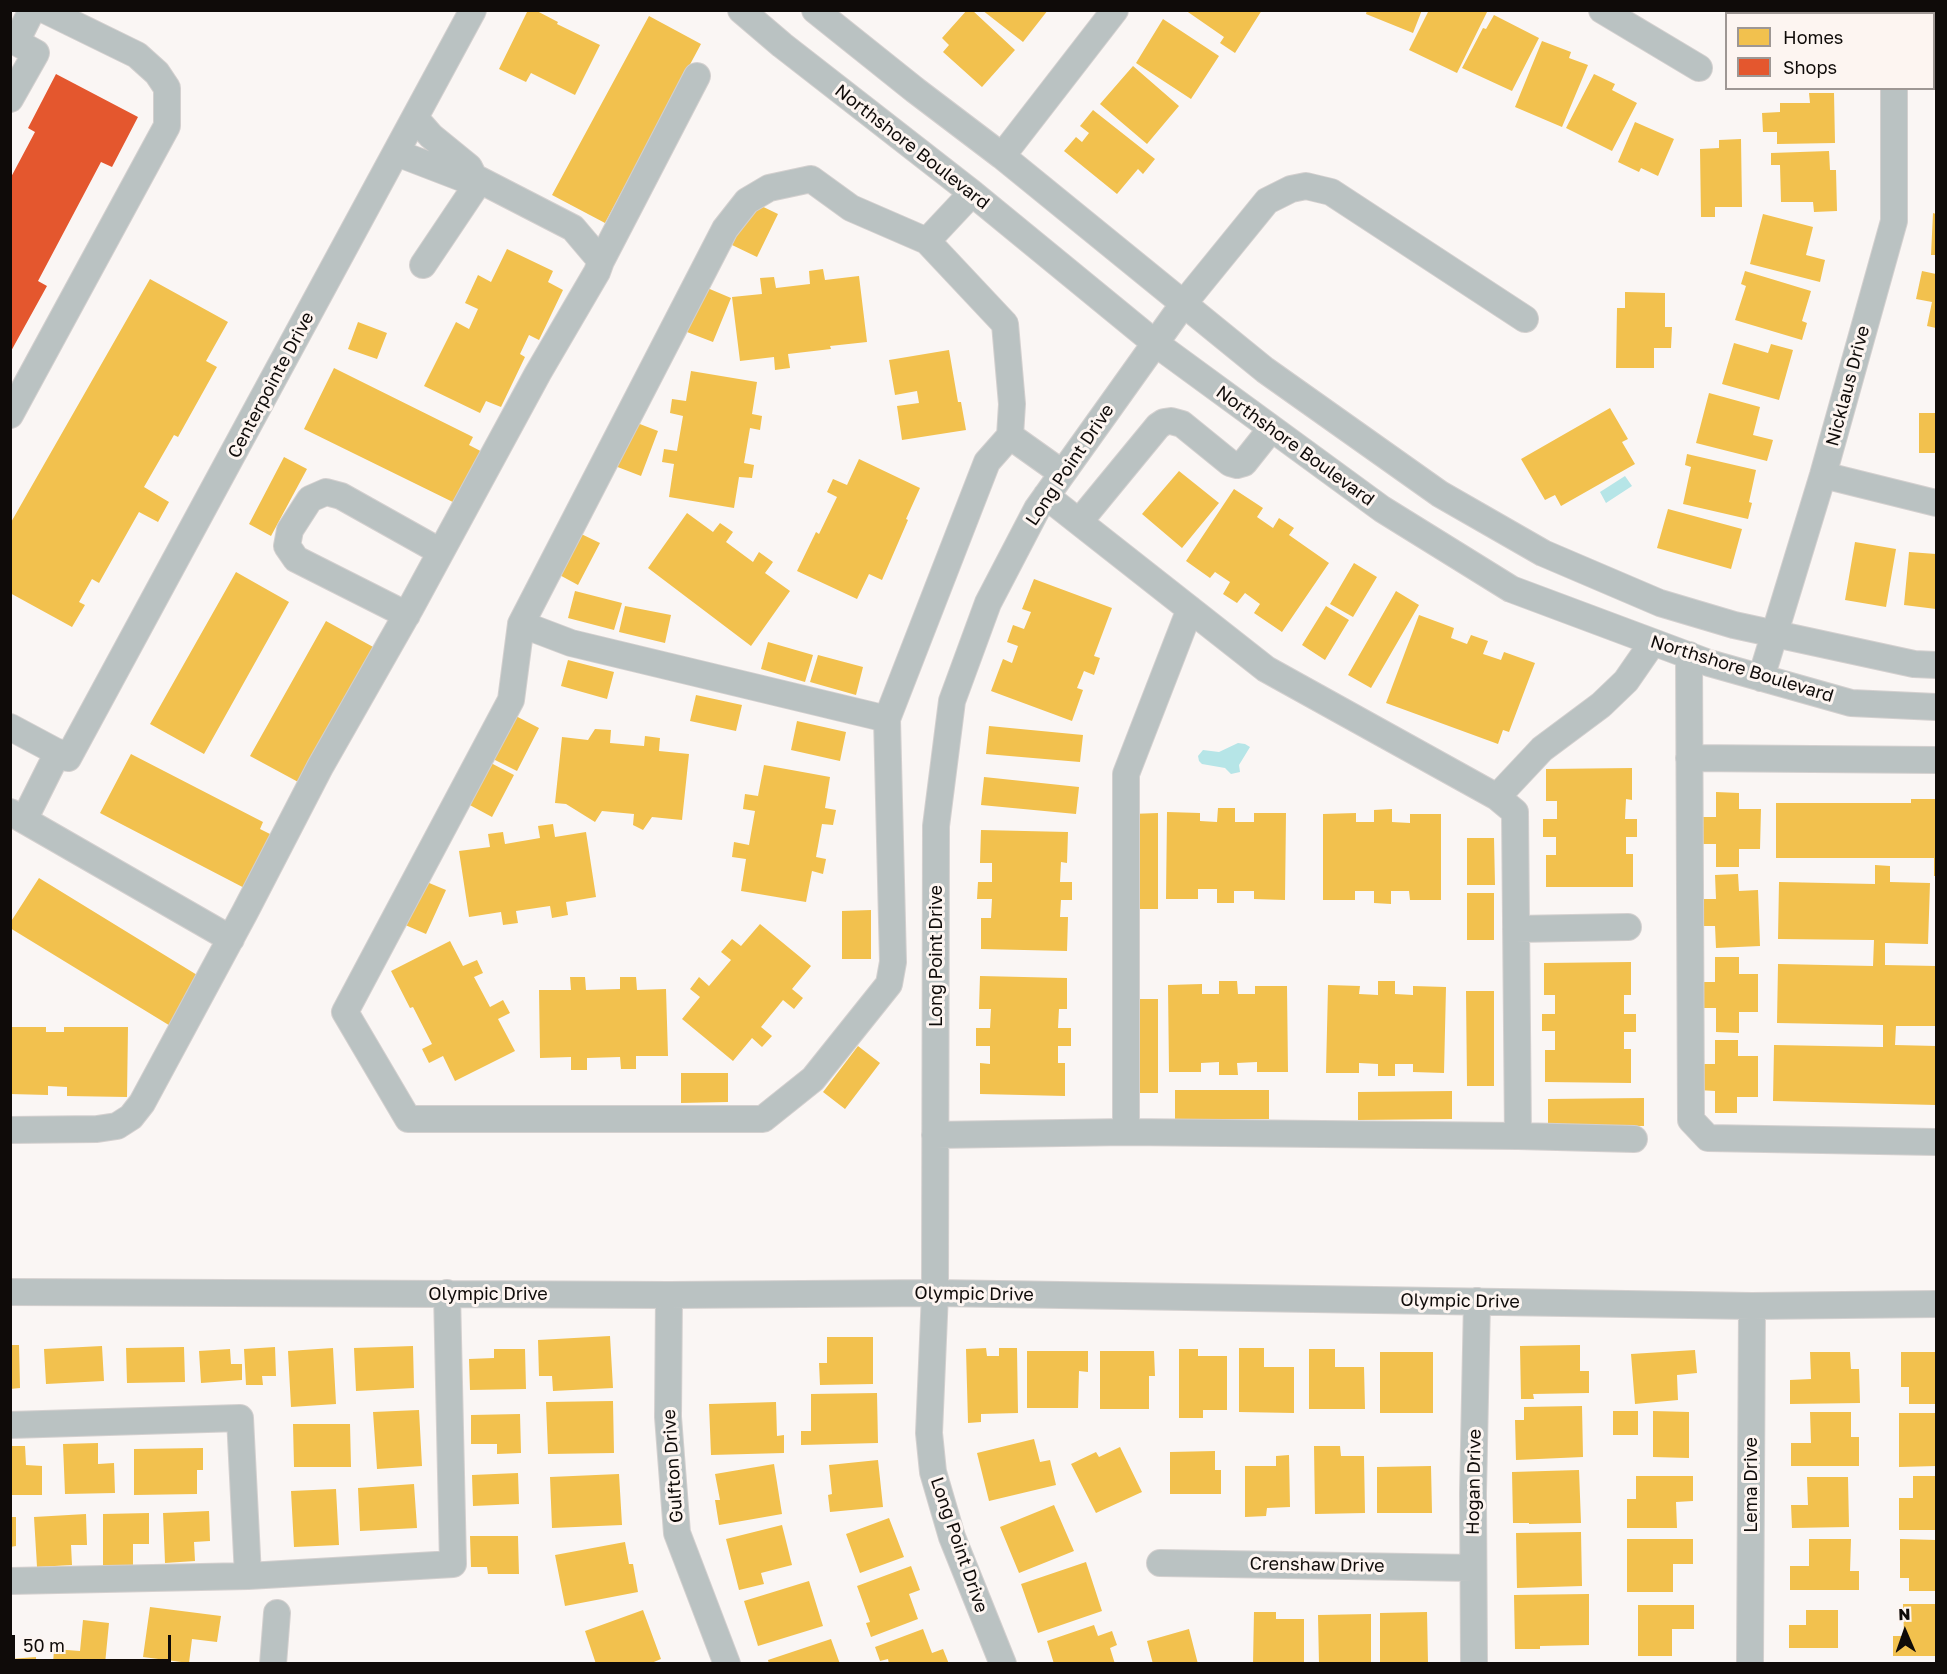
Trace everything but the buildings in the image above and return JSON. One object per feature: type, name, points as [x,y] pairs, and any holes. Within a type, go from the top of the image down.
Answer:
[{"type":"street","points":[[10,99],[36,53],[13,41],[32,10]]},
{"type":"street","points":[[10,415],[167,126],[167,88],[157,73],[137,55],[45,10]]},
{"type":"street","name":"Centerpointe Drive","points":[[17,816],[63,755],[416,119],[473,10]]},
{"type":"street","name":"Northshore Boulevard","points":[[741,10],[1155,343],[1382,509],[1511,589],[1689,655],[1851,704],[1936,707]]},
{"type":"street","points":[[815,10],[1002,156],[1265,370],[1440,494],[1543,553],[1660,603],[1734,625],[1914,664],[1936,666]]},
{"type":"street","points":[[1002,156],[1115,10]]},
{"type":"street","points":[[1602,10],[1699,68]]},
{"type":"street","points":[[10,1130],[97,1129],[117,1126],[131,1117],[142,1103],[231,939],[320,767],[407,615],[538,373],[597,272],[697,76]]},
{"type":"street","name":"Nicklaus Drive","points":[[1761,678],[1824,475],[1894,221],[1894,90]]},
{"type":"street","points":[[416,119],[469,167],[477,178],[573,228],[601,261]]},
{"type":"street","points":[[397,153],[462,178],[477,178]]},
{"type":"street","points":[[423,265],[477,178]]},
{"type":"street","points":[[811,178],[851,208],[927,241],[1005,324],[1011,404],[1010,436],[987,462],[887,719],[893,962],[889,984],[813,1079],[763,1119],[408,1119],[345,1012],[511,700],[522,624],[725,229],[747,201],[769,188],[811,178]]},
{"type":"street","name":"Long Point Drive","points":[[1003,1664],[952,1537],[933,1472],[929,1433],[935,1293],[936,826],[952,701],[988,603],[1036,509],[1184,303],[1267,201],[1291,189],[1306,186],[1331,192],[1525,319]]},
{"type":"street","points":[[927,241],[972,194]]},
{"type":"street","points":[[1079,522],[1158,426],[1164,422],[1182,424],[1230,464],[1237,465],[1245,463],[1271,429]]},
{"type":"street","points":[[1010,436],[1062,473]]},
{"type":"street","points":[[1824,475],[1936,503]]},
{"type":"street","points":[[407,615],[296,559],[287,546],[290,530],[310,499],[326,492],[341,496],[441,552]]},
{"type":"street","points":[[1046,496],[1266,669],[1497,797],[1515,812],[1518,1136]]},
{"type":"street","points":[[1126,1132],[1126,774],[1190,609]]},
{"type":"street","points":[[522,624],[571,643],[887,719]]},
{"type":"street","points":[[1497,797],[1542,749],[1600,705],[1626,681],[1653,642]]},
{"type":"street","points":[[1689,655],[1691,1120],[1708,1138],[1936,1142]]},
{"type":"street","points":[[10,727],[63,755]]},
{"type":"street","points":[[1689,758],[1936,760]]},
{"type":"street","points":[[17,816],[231,939]]},
{"type":"street","points":[[1516,929],[1629,927]]},
{"type":"street","points":[[935,1135],[1126,1132],[1634,1139]]},
{"type":"street","name":"Olympic Drive","points":[[10,1292],[669,1295],[935,1293],[1752,1306],[1936,1304]]},
{"type":"street","points":[[10,1581],[248,1576],[453,1564],[447,1293]]},
{"type":"street","name":"Gulfton Drive","points":[[669,1295],[668,1417],[677,1533],[727,1664]]},
{"type":"street","name":"Hogan Drive","points":[[1474,1664],[1477,1301]]},
{"type":"street","name":"Lema Drive","points":[[1750,1664],[1752,1306]]},
{"type":"street","points":[[10,1425],[240,1418],[248,1576]]},
{"type":"street","name":"Crenshaw Drive","points":[[1160,1563],[1473,1568]]},
{"type":"street","points":[[273,1664],[277,1613]]},
{"type":"water","points":[[1625,476],[1632,486],[1606,503],[1600,492]]},
{"type":"water","points":[[1238,743],[1250,747],[1239,765],[1240,772],[1231,774],[1225,768],[1202,764],[1199,761],[1198,756],[1203,750],[1219,752]]}]
